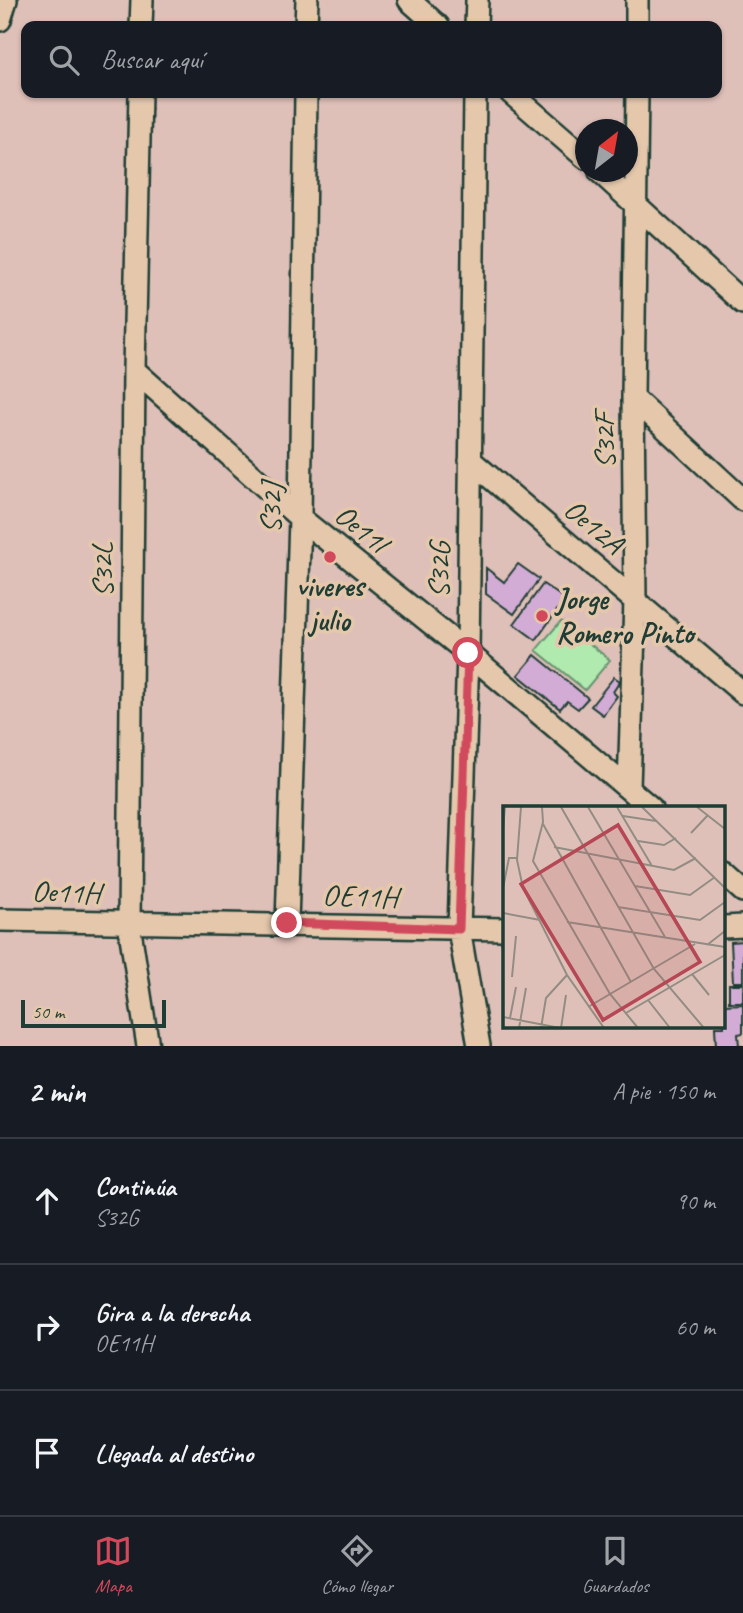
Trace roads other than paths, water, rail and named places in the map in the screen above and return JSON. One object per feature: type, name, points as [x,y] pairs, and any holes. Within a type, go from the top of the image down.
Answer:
[{"type":"street","points":[[0,20],[6,0]]},
{"type":"street","points":[[141,21],[142,0]]},
{"type":"street","points":[[306,21],[307,0]]},
{"type":"street","points":[[409,0],[432,21]]},
{"type":"street","points":[[476,21],[477,0]]},
{"type":"street","points":[[637,0],[637,21]]},
{"type":"street","name":"S32L","points":[[140,98],[134,370],[129,924],[148,1046]]},
{"type":"street","name":"S32J","points":[[287,923],[300,518],[306,98]]},
{"type":"street","name":"S32G","points":[[475,98],[468,653],[459,929],[479,1046]]},
{"type":"street","points":[[518,98],[575,148]]},
{"type":"street","name":"S32F","points":[[629,788],[635,600],[633,398],[637,98]]},
{"type":"street","points":[[611,182],[743,303]]},
{"type":"street","name":"Oe11l","points":[[134,370],[300,518],[468,653],[649,806]]},
{"type":"street","points":[[633,398],[743,500]]},
{"type":"street","name":"Oe12A","points":[[470,460],[743,693]]},
{"type":"street","points":[[726,876],[743,891]]},
{"type":"street","name":"Oe11H","points":[[0,920],[129,924]]},
{"type":"street","name":"OE11H","points":[[129,924],[287,923],[503,929]]},
{"type":"place","name":"viveres julio","points":[[330,557]]},
{"type":"place","name":"Jorge Romero Pinto","points":[[542,616]]}]
